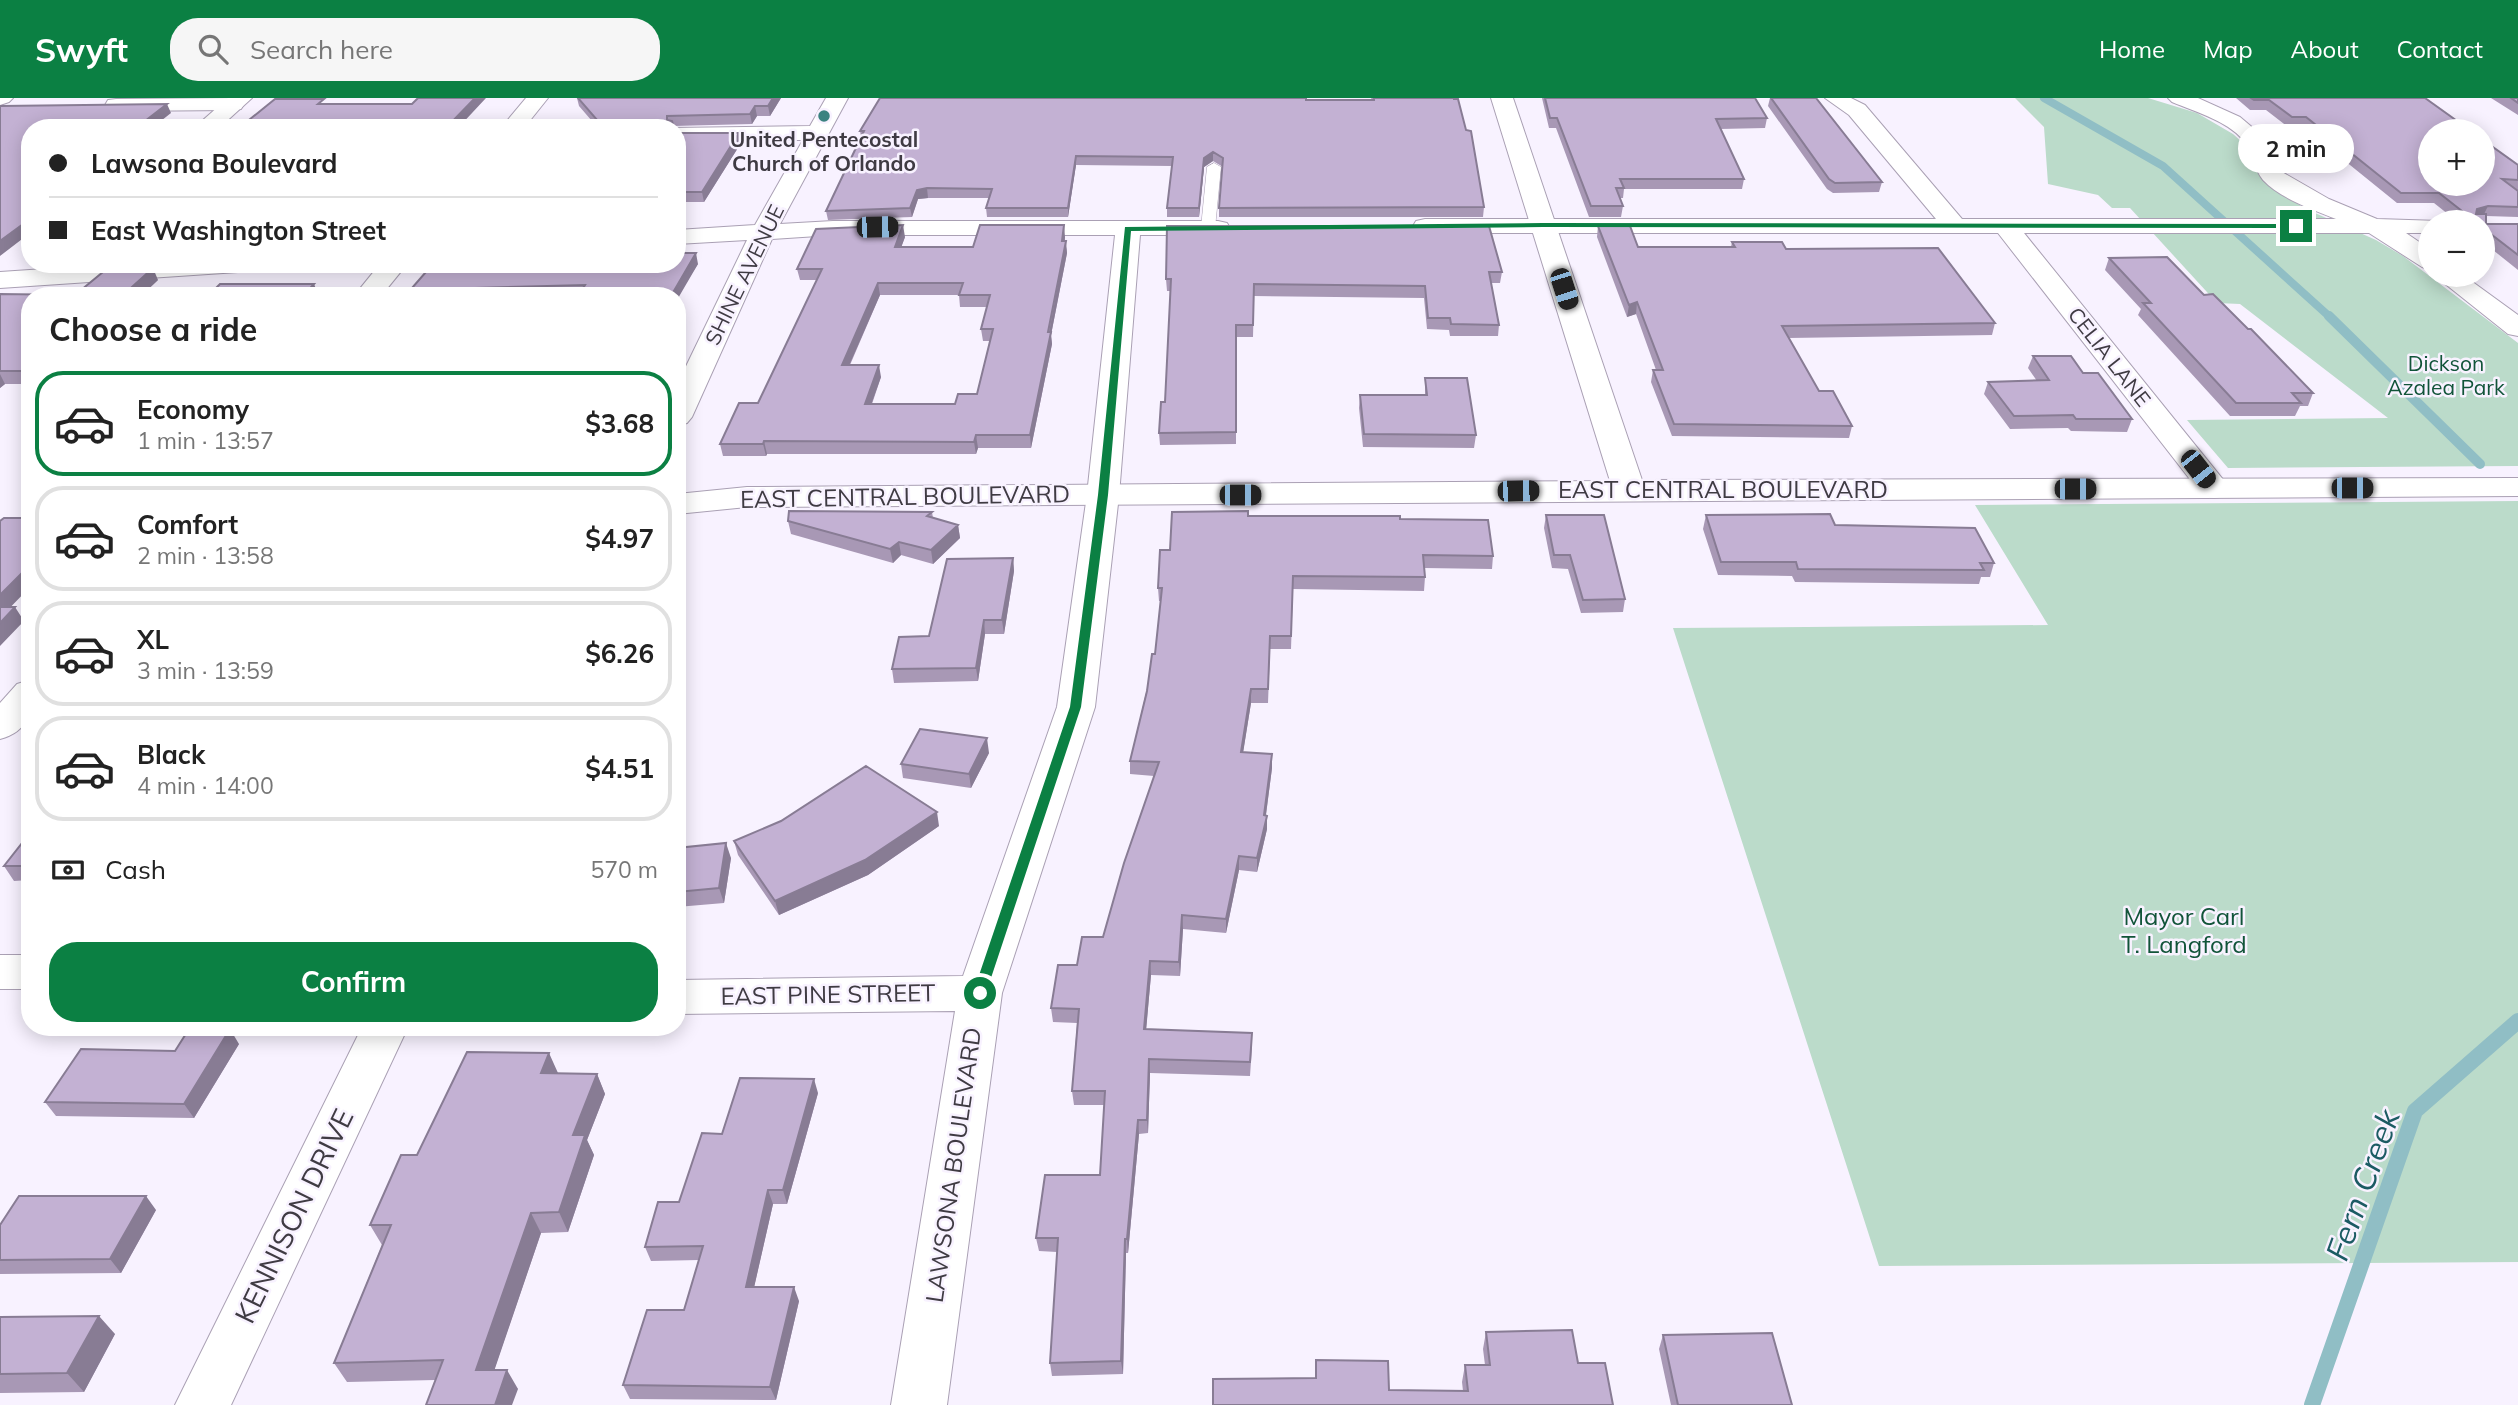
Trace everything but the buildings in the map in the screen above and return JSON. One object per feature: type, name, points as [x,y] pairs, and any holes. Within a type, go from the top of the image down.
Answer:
[{"type":"street","points":[[520,119],[537,98]]},
{"type":"street","name":"SHINE AVENUE","points":[[686,398],[763,232],[837,98]]},
{"type":"street","points":[[1502,98],[1629,490]]},
{"type":"street","points":[[1836,98],[1857,110],[1954,225]]},
{"type":"street","points":[[2179,98],[2235,125],[2256,141],[2262,152],[2264,165],[2274,177],[2332,210],[2373,226],[2418,254]]},
{"type":"street","points":[[98,105],[237,101]]},
{"type":"street","points":[[216,119],[237,101]]},
{"type":"street","points":[[686,133],[819,132]]},
{"type":"street","name":"CELIA LANE","points":[[2004,225],[2214,489]]},
{"type":"street","points":[[1403,226],[2418,226]]},
{"type":"street","points":[[686,236],[899,227],[1236,228]]},
{"type":"street","name":"LAWSONA BOULEVARD","points":[[919,1405],[980,993],[1076,707],[1103,495],[1128,229]]},
{"type":"street","points":[[11,278],[92,273]]},
{"type":"street","points":[[375,287],[386,273]]},
{"type":"street","points":[[2463,287],[2518,328]]},
{"type":"street","name":"EAST CENTRAL BOULEVARD","points":[[686,503],[747,497],[1629,490],[2518,488]]},
{"type":"street","points":[[0,727],[21,698]]},
{"type":"street","points":[[0,972],[21,972]]},
{"type":"street","name":"EAST PINE STREET","points":[[686,997],[980,993]]},
{"type":"street","name":"KENNISON DRIVE","points":[[203,1405],[381,1036]]},
{"type":"lane","points":[[1208,228],[1214,167]]},
{"type":"green space","name":"Dickson Azalea Park","points":[[2015,98],[2148,98],[2197,113],[2233,134],[2244,144],[2254,169],[2281,193],[2306,209],[2376,240],[2403,256],[2418,267],[2418,287],[2444,287],[2518,343],[2518,466],[2228,468],[2187,420],[2388,418],[2240,304],[2217,303],[2130,208],[2112,208],[2098,195],[2048,184],[2044,127]]},
{"type":"green space","name":"Mayor Carl T. Langford","points":[[2518,501],[2518,1262],[1879,1266],[1673,628],[2048,625],[1975,505]]},
{"type":"waterway","name":"Fern Creek","points":[[2044,98],[2163,166],[2331,318]]},
{"type":"waterway","name":"Fern Creek","points":[[2329,316],[2480,464]]},
{"type":"waterway","name":"Fern Creek","points":[[2312,1405],[2415,1111],[2518,1021]]},
{"type":"place","name":"United Pentecostal Church of Orlando","points":[[824,116]]},
{"type":"route","points":[[980,993],[1041,804],[1076,707],[1103,495],[1128,229],[1543,225],[2296,226]]}]
